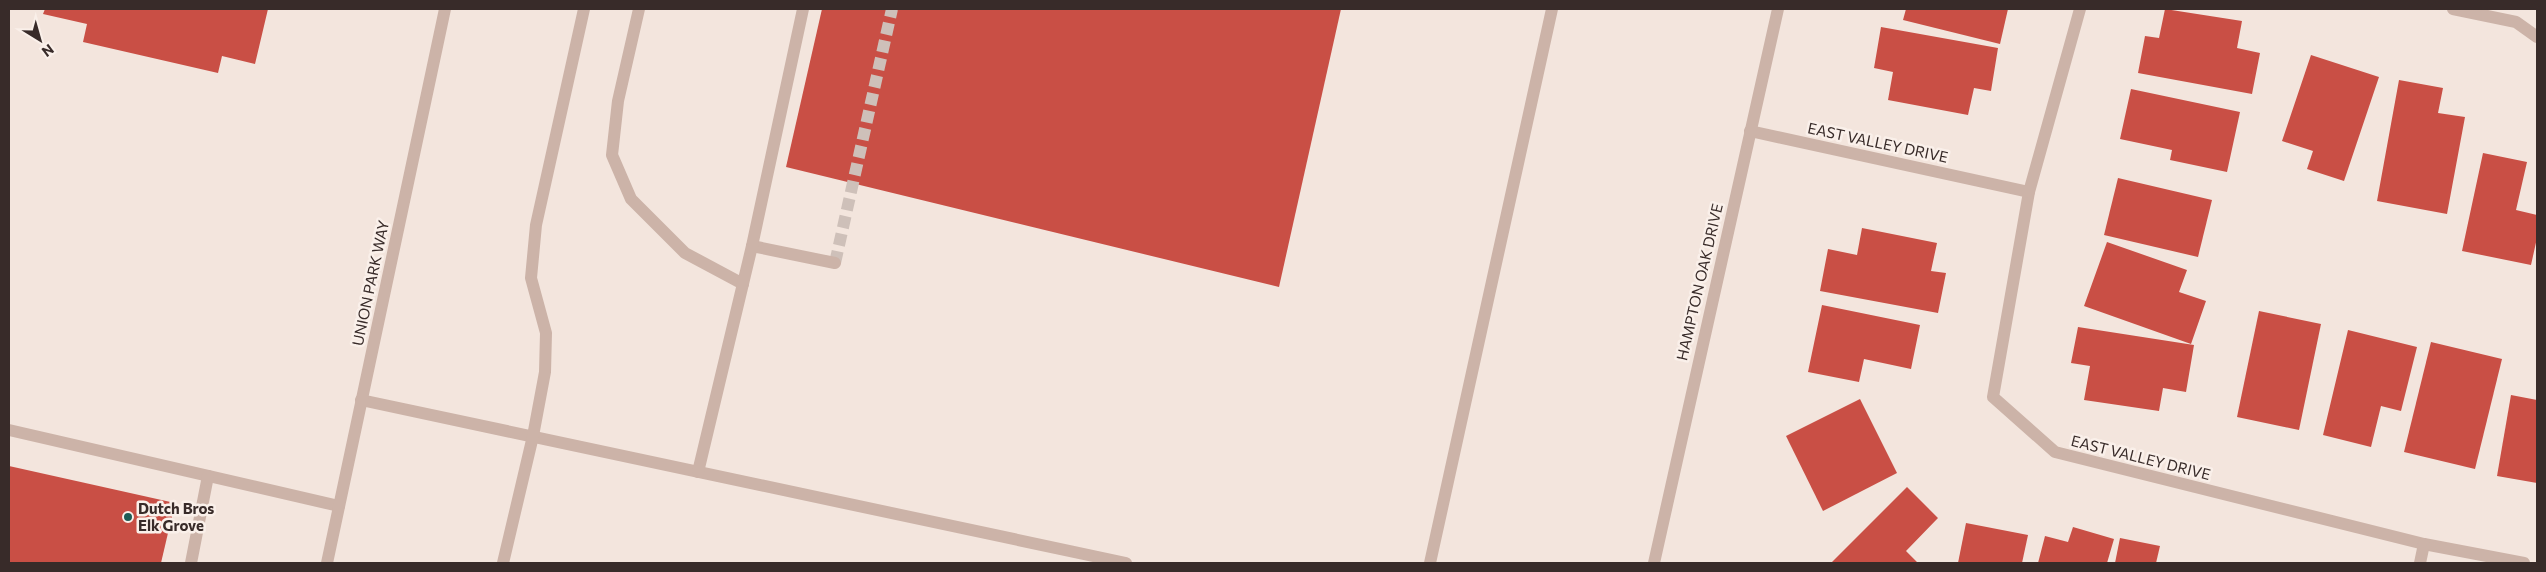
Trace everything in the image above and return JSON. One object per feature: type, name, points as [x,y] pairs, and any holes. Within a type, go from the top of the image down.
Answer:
[{"type":"street","name":"UNION PARK WAY","points":[[327,563],[445,9]]},
{"type":"street","points":[[503,563],[533,436],[545,372],[546,334],[531,278],[536,225],[584,9]]},
{"type":"street","points":[[639,9],[618,101],[612,155],[631,199],[686,253],[743,284]]},
{"type":"street","points":[[698,472],[752,246],[803,9]]},
{"type":"street","points":[[1430,563],[1552,9]]},
{"type":"street","name":"HAMPTON OAK DRIVE","points":[[1654,563],[1778,9]]},
{"type":"street","name":"EAST VALLEY DRIVE","points":[[2080,9],[2029,192],[1993,397],[2055,452],[2424,544]]},
{"type":"street","points":[[2454,9],[2516,22],[2537,37]]},
{"type":"street","name":"EAST VALLEY DRIVE","points":[[1750,131],[2029,192]]},
{"type":"street","points":[[752,246],[836,263]]},
{"type":"street","points":[[361,400],[1126,563]]},
{"type":"street","points":[[9,430],[339,506]]},
{"type":"street","points":[[191,563],[208,476]]},
{"type":"street","points":[[2420,563],[2424,544],[2524,563]]},
{"type":"building","points":[[45,9],[268,9],[255,64],[222,56],[218,73],[83,42],[87,24],[43,14]]},
{"type":"building","points":[[822,9],[1341,9],[1279,287],[786,167]]},
{"type":"building","points":[[1906,9],[2008,9],[2000,44],[1903,20]]},
{"type":"building","points":[[2165,9],[2242,21],[2237,48],[2260,53],[2252,94],[2138,73],[2145,36],[2159,38]]},
{"type":"building","points":[[1881,27],[1998,48],[1991,91],[1974,88],[1968,115],[1888,100],[1893,72],[1874,68]]},
{"type":"building","points":[[2311,55],[2379,77],[2344,181],[2307,169],[2313,151],[2282,141]]},
{"type":"building","points":[[2399,80],[2443,88],[2438,113],[2465,117],[2447,214],[2377,201]]},
{"type":"building","points":[[2131,89],[2240,112],[2227,172],[2170,160],[2172,150],[2120,139]]},
{"type":"building","points":[[2483,153],[2527,162],[2516,210],[2537,215],[2537,238],[2531,265],[2462,251]]},
{"type":"building","points":[[2118,178],[2212,200],[2198,257],[2104,235]]},
{"type":"building","points":[[1862,228],[1937,243],[1931,271],[1946,273],[1938,313],[1820,291],[1828,249],[1857,255]]},
{"type":"building","points":[[2107,242],[2187,270],[2179,292],[2206,301],[2191,344],[2084,306]]},
{"type":"building","points":[[1822,305],[1920,325],[1911,369],[1864,359],[1859,382],[1808,372]]},
{"type":"building","points":[[2259,311],[2321,324],[2299,430],[2237,417]]},
{"type":"building","points":[[2078,327],[2194,345],[2186,392],[2163,388],[2159,411],[2084,400],[2090,366],[2071,363]]},
{"type":"building","points":[[2348,330],[2417,347],[2401,411],[2381,406],[2371,447],[2323,435]]},
{"type":"building","points":[[2431,342],[2502,359],[2475,469],[2404,452]]},
{"type":"building","points":[[2511,395],[2537,400],[2537,483],[2497,476]]},
{"type":"building","points":[[1860,399],[1897,473],[1823,511],[1786,436]]},
{"type":"building","points":[[9,466],[175,503],[161,563],[9,563]]},
{"type":"building","points":[[1907,487],[1938,518],[1906,551],[1918,563],[1831,563]]},
{"type":"building","points":[[1966,523],[2028,535],[2022,563],[1958,563]]},
{"type":"building","points":[[2073,527],[2114,539],[2107,563],[2038,563],[2045,536],[2068,542]]},
{"type":"building","points":[[2120,538],[2160,546],[2156,563],[2115,563]]},
{"type":"tunnel","points":[[835,263],[892,9]]},
{"type":"place","name":"Dutch Bros Elk Grove","points":[[128,517]]}]
